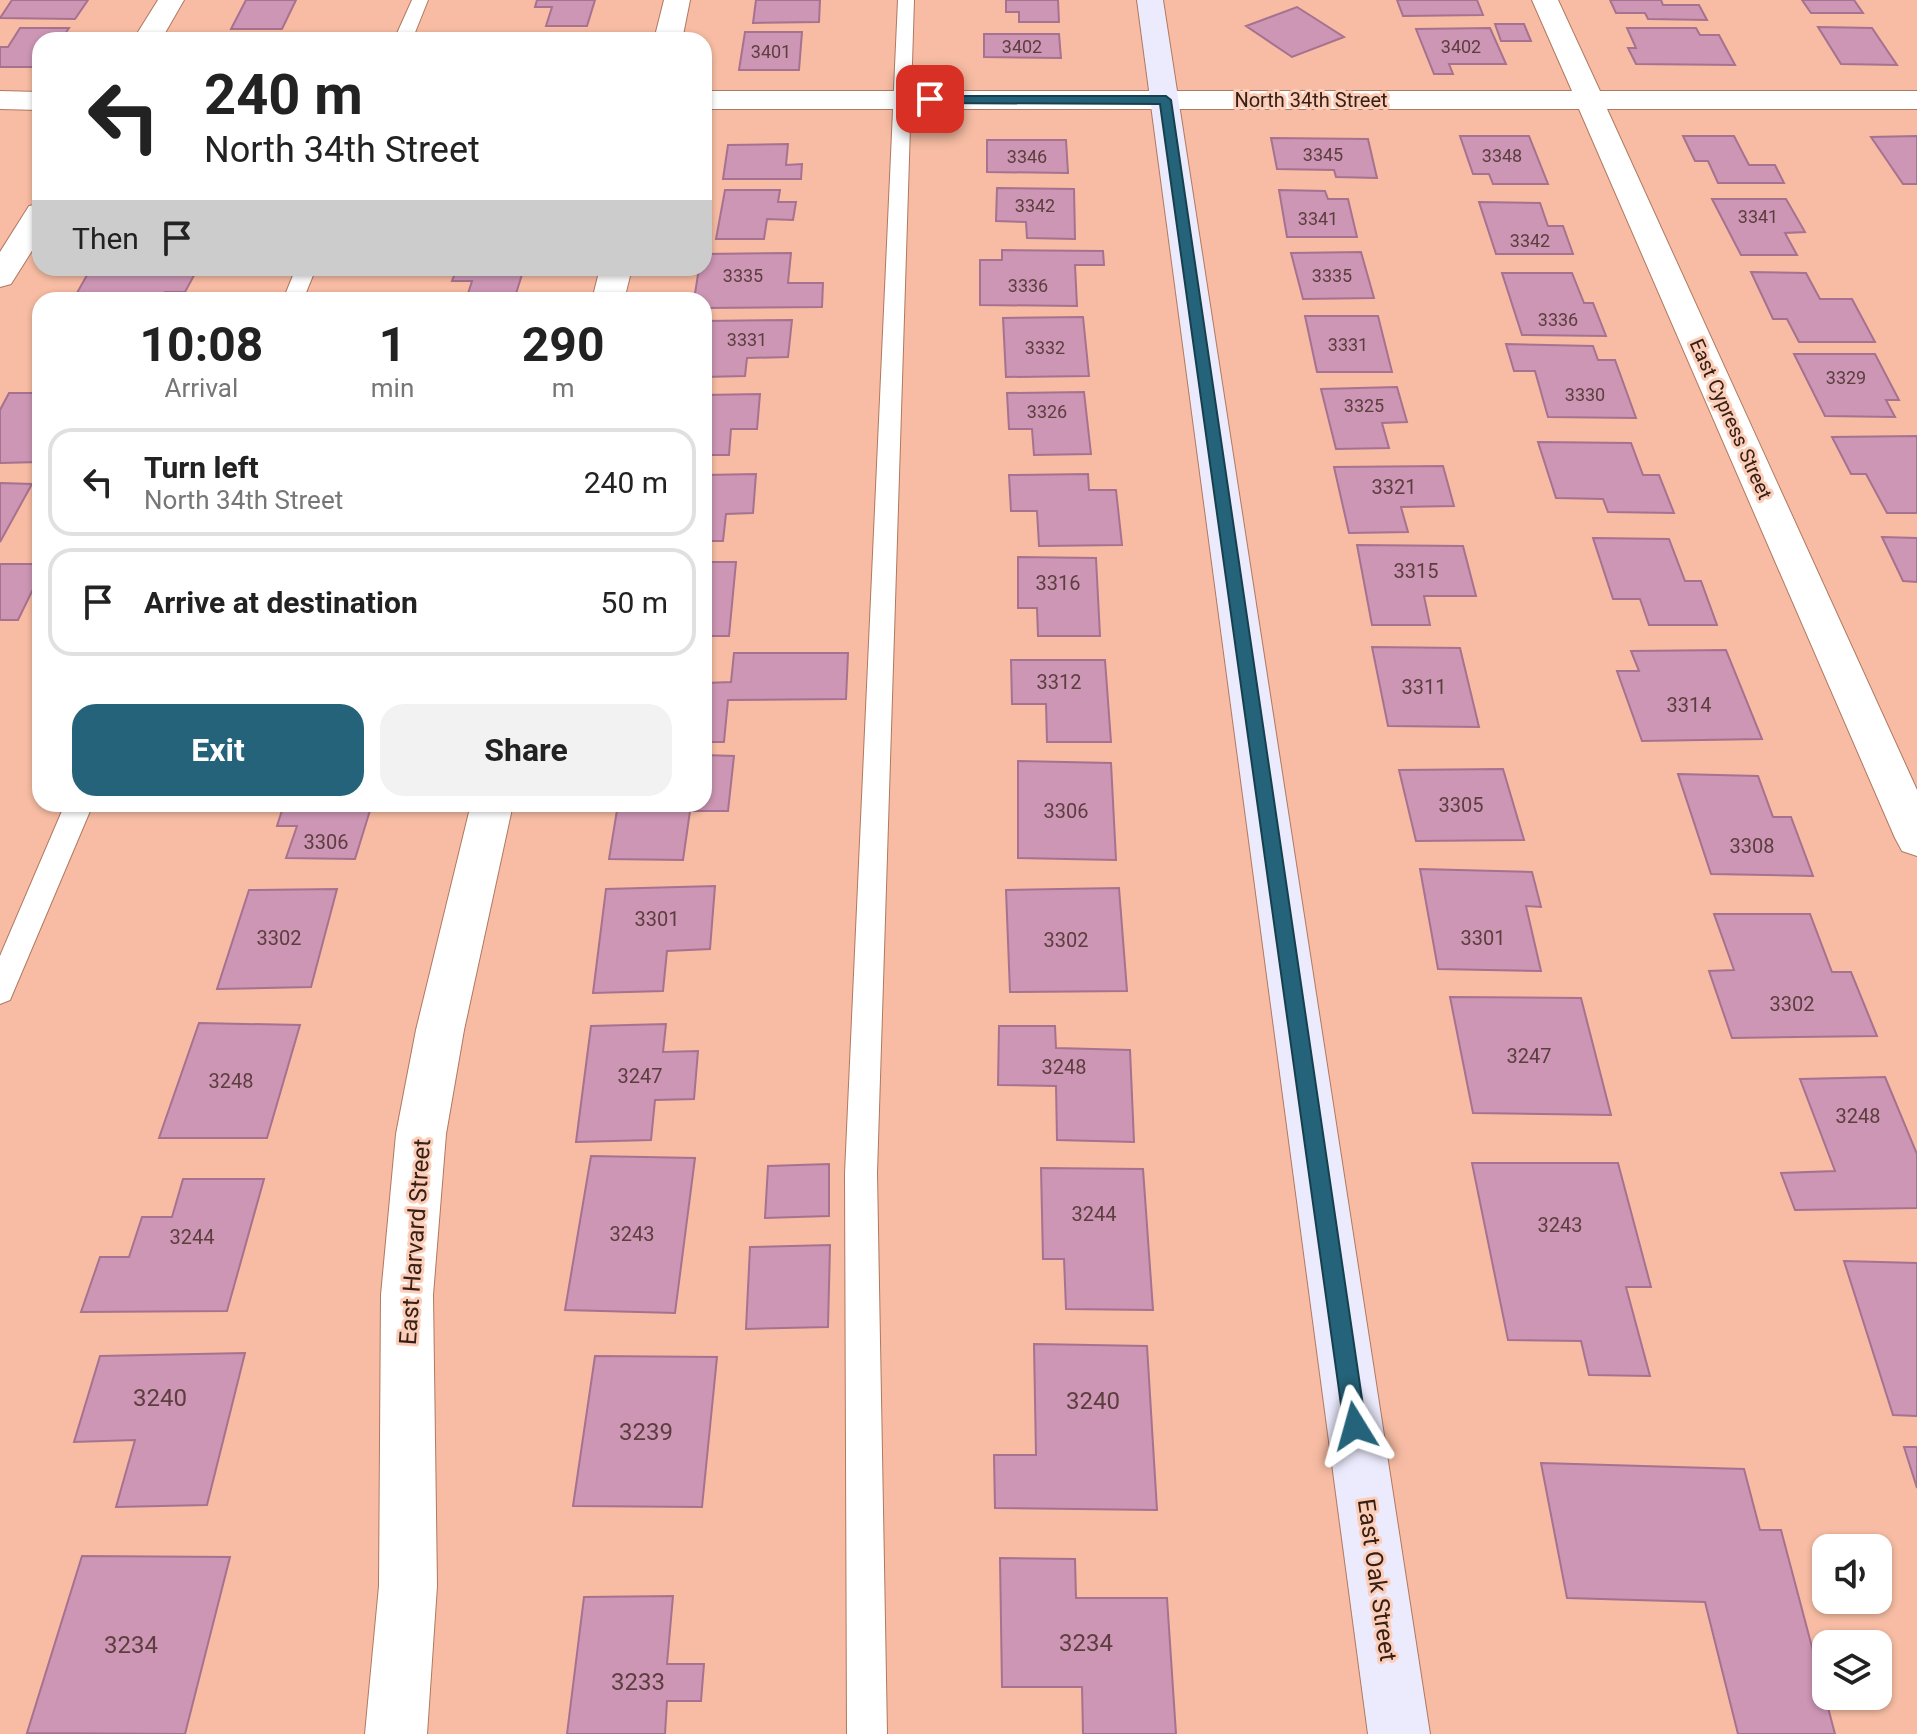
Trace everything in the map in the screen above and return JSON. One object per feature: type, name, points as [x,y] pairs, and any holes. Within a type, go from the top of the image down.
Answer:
[{"type":"street","points":[[152,32],[171,0]]},
{"type":"street","points":[[670,32],[677,0]]},
{"type":"street","name":"East Oak Street","points":[[1150,0],[1399,1734]]},
{"type":"street","name":"East Cypress Street","points":[[1545,0],[1917,838]]},
{"type":"street","points":[[0,100],[32,101]]},
{"type":"street","name":"North 34th Street","points":[[712,100],[1917,100]]},
{"type":"street","points":[[0,277],[32,226]]},
{"type":"street","name":"East Harvard Street","points":[[396,1734],[408,1586],[407,1295],[421,1134],[440,1030],[490,812]]},
{"type":"lane","points":[[406,32],[420,0]]},
{"type":"lane","points":[[867,1734],[861,1173],[906,0]]},
{"type":"lane","points":[[0,991],[76,812]]},
{"type":"building","points":[[12,0],[88,0],[75,19],[0,18]]},
{"type":"building","points":[[246,0],[296,0],[282,29],[231,29]]},
{"type":"building","points":[[537,0],[595,0],[587,26],[546,26],[552,7],[535,7]]},
{"type":"building","points":[[756,0],[820,0],[819,22],[753,23]]},
{"type":"building","points":[[1006,0],[1058,0],[1059,22],[1019,22],[1019,12],[1006,12]]},
{"type":"building","points":[[1397,0],[1477,0],[1483,15],[1403,16]]},
{"type":"building","points":[[1610,0],[1661,0],[1663,5],[1699,5],[1707,20],[1648,19],[1645,13],[1616,13]]},
{"type":"building","points":[[1802,0],[1854,0],[1863,13],[1811,13]]},
{"type":"building","points":[[1297,7],[1344,37],[1292,57],[1246,26]]},
{"type":"building","points":[[1495,24],[1524,24],[1531,41],[1501,41]]},
{"type":"building","points":[[1818,27],[1872,28],[1897,65],[1841,64]]},
{"type":"building","points":[[20,28],[69,28],[66,32],[32,32],[32,67],[0,67],[0,47],[8,47]]},
{"type":"building","points":[[1490,28],[1506,64],[1449,64],[1453,74],[1434,74],[1416,29]]},
{"type":"building","points":[[1627,28],[1696,28],[1700,35],[1719,35],[1735,65],[1636,64],[1628,48],[1636,48]]},
{"type":"building","points":[[745,32],[802,32],[799,70],[739,70]]},
{"type":"building","points":[[984,34],[1059,34],[1061,58],[984,57]]},
{"type":"building","points":[[1460,136],[1529,136],[1548,184],[1493,184],[1489,174],[1473,174]]},
{"type":"building","points":[[1683,136],[1734,136],[1749,165],[1775,165],[1784,183],[1718,183],[1708,161],[1695,161]]},
{"type":"building","points":[[1917,136],[1917,184],[1903,184],[1871,137]]},
{"type":"building","points":[[1271,138],[1368,139],[1377,178],[1336,177],[1334,170],[1277,169]]},
{"type":"building","points":[[987,140],[1066,140],[1068,173],[987,172]]},
{"type":"building","points":[[788,144],[786,165],[802,164],[801,179],[723,179],[728,145]]},
{"type":"building","points":[[997,188],[1074,189],[1075,239],[1027,238],[1026,222],[996,221]]},
{"type":"building","points":[[725,190],[780,190],[778,202],[796,202],[793,220],[767,219],[764,239],[716,239]]},
{"type":"building","points":[[1279,190],[1325,191],[1328,199],[1348,199],[1357,237],[1287,237]]},
{"type":"building","points":[[1712,199],[1786,199],[1805,232],[1785,233],[1797,255],[1741,255]]},
{"type":"building","points":[[1479,202],[1540,203],[1548,226],[1563,226],[1573,254],[1496,254]]},
{"type":"building","points":[[1002,250],[1103,251],[1104,265],[1075,265],[1077,306],[980,305],[980,260],[1002,260]]},
{"type":"building","points":[[1361,252],[1374,298],[1303,299],[1291,253]]},
{"type":"building","points":[[791,253],[788,283],[823,283],[822,307],[712,308],[712,292],[695,292],[698,276],[712,276],[712,254]]},
{"type":"building","points":[[1751,272],[1806,273],[1820,299],[1852,299],[1875,342],[1799,342],[1787,319],[1773,319]]},
{"type":"building","points":[[1502,273],[1572,273],[1584,303],[1593,303],[1606,336],[1522,335]]},
{"type":"building","points":[[86,276],[194,276],[185,292],[78,292]]},
{"type":"building","points":[[454,276],[522,276],[516,292],[469,292],[472,281],[452,281]]},
{"type":"building","points":[[1305,316],[1378,316],[1392,372],[1317,372]]},
{"type":"building","points":[[1083,317],[1089,376],[1006,377],[1003,318]]},
{"type":"building","points":[[792,320],[788,357],[747,358],[745,376],[712,377],[712,321]]},
{"type":"building","points":[[1506,344],[1593,346],[1598,360],[1615,360],[1636,418],[1548,417],[1535,371],[1514,371]]},
{"type":"building","points":[[1794,354],[1875,354],[1899,400],[1886,400],[1895,417],[1825,416]]},
{"type":"building","points":[[1397,387],[1407,422],[1382,423],[1389,448],[1336,449],[1321,389]]},
{"type":"building","points":[[1084,392],[1091,454],[1034,455],[1032,429],[1009,429],[1007,393]]},
{"type":"building","points":[[9,393],[32,393],[32,462],[0,463],[0,410]]},
{"type":"building","points":[[760,394],[757,429],[731,429],[729,455],[712,455],[712,395]]},
{"type":"building","points":[[1917,436],[1917,513],[1887,513],[1866,474],[1851,474],[1832,437]]},
{"type":"building","points":[[1538,442],[1631,443],[1643,475],[1659,475],[1674,513],[1608,512],[1603,499],[1556,498]]},
{"type":"building","points":[[1443,466],[1454,506],[1401,507],[1408,532],[1349,533],[1334,467]]},
{"type":"building","points":[[756,474],[753,513],[726,514],[723,541],[712,541],[712,475]]},
{"type":"building","points":[[1088,474],[1089,490],[1116,490],[1122,545],[1039,546],[1037,511],[1011,511],[1009,475]]},
{"type":"building","points":[[0,483],[32,484],[0,542]]},
{"type":"building","points":[[1882,537],[1917,538],[1917,582],[1903,581]]},
{"type":"building","points":[[1593,538],[1669,539],[1685,581],[1701,581],[1717,625],[1649,625],[1640,599],[1613,599]]},
{"type":"building","points":[[1357,545],[1463,546],[1476,596],[1424,596],[1430,625],[1372,625]]},
{"type":"building","points":[[1018,557],[1096,558],[1100,636],[1038,636],[1037,608],[1018,608]]},
{"type":"building","points":[[712,562],[736,562],[729,636],[712,636]]},
{"type":"building","points":[[0,564],[32,564],[32,591],[18,620],[0,620]]},
{"type":"building","points":[[1372,647],[1460,648],[1479,727],[1388,726]]},
{"type":"building","points":[[1726,650],[1762,739],[1642,741],[1617,671],[1639,671],[1631,651]]},
{"type":"building","points":[[734,653],[848,653],[846,699],[728,700],[724,742],[712,742],[712,683],[731,682]]},
{"type":"building","points":[[1011,660],[1105,660],[1111,742],[1047,742],[1046,704],[1012,704]]},
{"type":"building","points":[[712,755],[734,756],[728,811],[712,811]]},
{"type":"building","points":[[1018,761],[1111,763],[1116,860],[1018,858]]},
{"type":"building","points":[[1503,769],[1524,840],[1416,841],[1399,770]]},
{"type":"building","points":[[1678,774],[1758,776],[1773,817],[1791,817],[1813,876],[1711,874]]},
{"type":"building","points":[[281,812],[370,812],[355,859],[286,858],[297,826],[277,826]]},
{"type":"building","points":[[617,812],[690,812],[683,860],[609,859]]},
{"type":"building","points":[[1420,869],[1532,872],[1541,907],[1526,906],[1541,971],[1438,969]]},
{"type":"building","points":[[715,886],[710,949],[667,951],[663,991],[593,993],[606,889]]},
{"type":"building","points":[[1119,888],[1127,991],[1010,992],[1006,890]]},
{"type":"building","points":[[337,889],[311,987],[217,989],[249,890]]},
{"type":"building","points":[[1714,914],[1810,914],[1832,972],[1851,972],[1877,1036],[1732,1038],[1709,971],[1734,970]]},
{"type":"building","points":[[1450,997],[1581,998],[1611,1115],[1473,1113]]},
{"type":"building","points":[[199,1023],[300,1025],[267,1138],[159,1138]]},
{"type":"building","points":[[666,1024],[663,1052],[698,1051],[694,1099],[655,1100],[651,1140],[576,1142],[591,1026]]},
{"type":"building","points":[[999,1026],[1055,1026],[1056,1048],[1130,1050],[1134,1142],[1057,1140],[1056,1086],[998,1085]]},
{"type":"building","points":[[1885,1077],[1917,1154],[1917,1208],[1795,1210],[1781,1173],[1835,1171],[1800,1079]]},
{"type":"building","points":[[591,1156],[695,1158],[675,1313],[565,1310]]},
{"type":"building","points":[[1472,1163],[1618,1163],[1651,1287],[1626,1287],[1650,1376],[1589,1375],[1581,1341],[1508,1340]]},
{"type":"building","points":[[829,1164],[829,1216],[765,1218],[768,1166]]},
{"type":"building","points":[[1041,1168],[1143,1169],[1153,1310],[1066,1309],[1064,1259],[1043,1259]]},
{"type":"building","points":[[183,1179],[264,1179],[227,1311],[81,1312],[100,1257],[129,1257],[142,1217],[172,1217]]},
{"type":"building","points":[[830,1245],[828,1327],[746,1329],[750,1247]]},
{"type":"building","points":[[1844,1261],[1917,1263],[1917,1416],[1893,1415]]},
{"type":"building","points":[[1034,1344],[1147,1346],[1157,1510],[995,1508],[994,1455],[1036,1455]]},
{"type":"building","points":[[245,1353],[207,1505],[116,1507],[135,1440],[74,1442],[100,1356]]},
{"type":"building","points":[[595,1356],[717,1357],[702,1507],[573,1506]]},
{"type":"building","points":[[1904,1447],[1917,1447],[1917,1488]]},
{"type":"building","points":[[1541,1463],[1744,1469],[1760,1530],[1781,1530],[1812,1647],[1812,1710],[1829,1710],[1835,1734],[1738,1734],[1705,1602],[1567,1598]]},
{"type":"building","points":[[82,1556],[230,1557],[185,1734],[27,1733]]},
{"type":"building","points":[[1000,1558],[1075,1559],[1076,1598],[1167,1598],[1176,1734],[1083,1734],[1082,1687],[1002,1687]]},
{"type":"building","points":[[673,1596],[667,1664],[704,1664],[701,1701],[667,1701],[665,1734],[567,1734],[584,1597]]},
{"type":"route","points":[[930,99],[1166,100],[1355,1426]]}]
